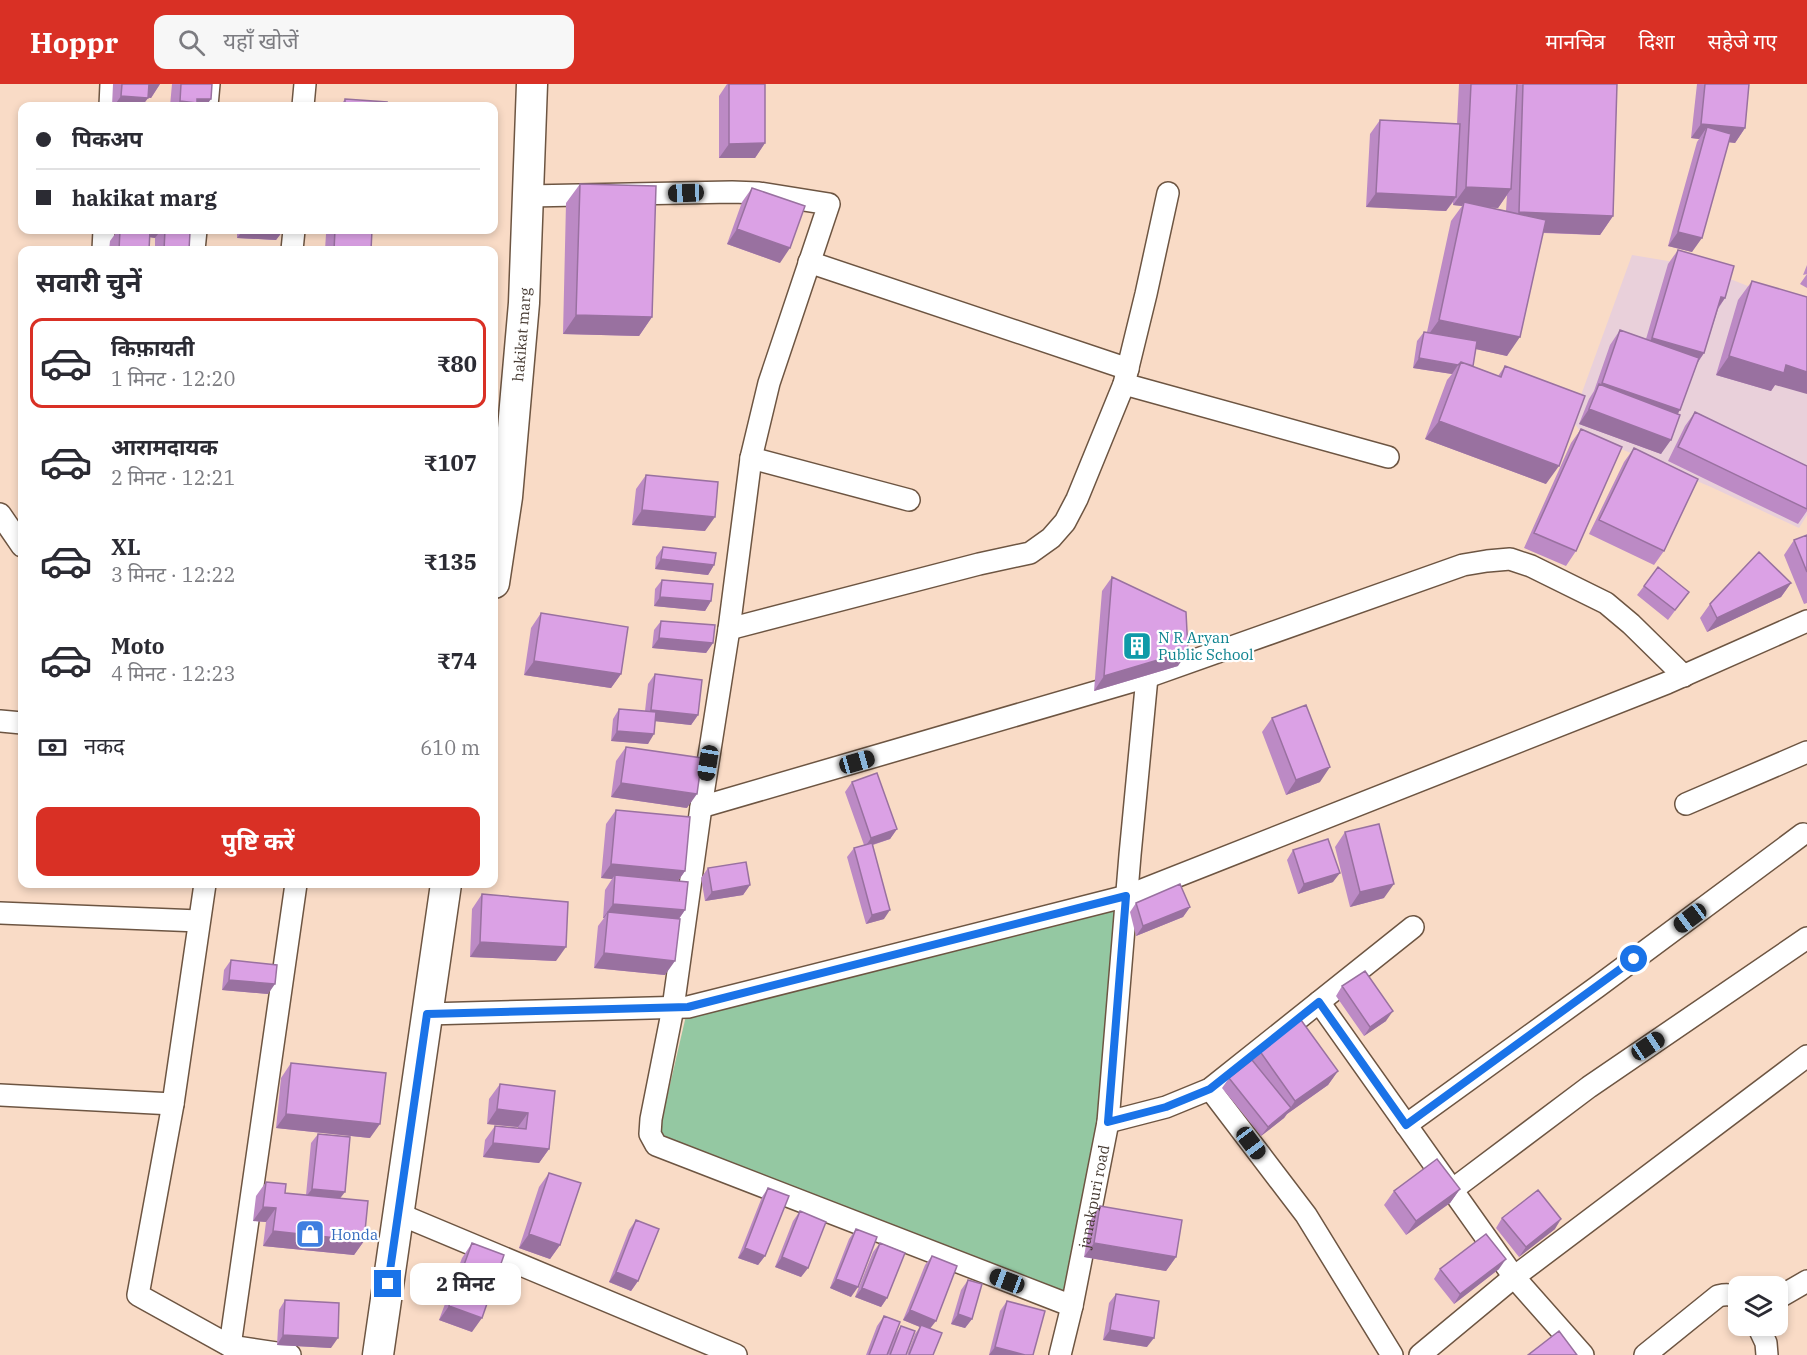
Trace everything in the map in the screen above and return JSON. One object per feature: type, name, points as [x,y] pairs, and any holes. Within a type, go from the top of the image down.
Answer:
[{"type":"street","points":[[110,102],[111,84]]},
{"type":"street","points":[[207,102],[209,84]]},
{"type":"street","points":[[303,102],[304,84]]},
{"type":"street","name":"hakikat marg","points":[[498,525],[524,303],[532,84]]},
{"type":"street","points":[[528,196],[732,192],[759,193],[829,204],[769,383],[751,458],[729,629],[673,1008],[650,1134],[656,1145],[1072,1306]]},
{"type":"street","points":[[729,629],[967,567],[1030,553],[1051,538],[1065,522],[1077,499],[1126,377],[1168,193]]},
{"type":"street","points":[[809,262],[1126,377],[1388,457]]},
{"type":"street","points":[[751,458],[909,500]]},
{"type":"street","points":[[0,514],[18,540]]},
{"type":"street","points":[[701,807],[1147,677],[1463,565],[1510,559],[1531,566],[1606,603],[1684,675]]},
{"type":"street","points":[[427,1014],[673,1008],[700,1004],[1126,896],[1684,675],[1807,621]]},
{"type":"street","name":"janakpuri road","points":[[1060,1355],[1072,1306],[1108,1122],[1147,677]]},
{"type":"street","points":[[0,721],[18,723]]},
{"type":"street","points":[[1686,804],[1807,752]]},
{"type":"street","points":[[1406,1125],[1806,835]]},
{"type":"street","points":[[204,888],[173,1104],[138,1295],[230,1346],[290,1355]]},
{"type":"street","points":[[230,1346],[296,888]]},
{"type":"street","points":[[378,1355],[445,888]]},
{"type":"street","points":[[0,913],[199,921]]},
{"type":"street","points":[[1108,1122],[1166,1107],[1210,1089],[1413,927]]},
{"type":"street","points":[[1452,1190],[1589,1087],[1807,938]]},
{"type":"street","points":[[1319,1002],[1514,1277],[1583,1355]]},
{"type":"street","points":[[1420,1355],[1514,1277],[1807,1056]]},
{"type":"street","points":[[1210,1089],[1306,1215],[1392,1355]]},
{"type":"street","points":[[0,1095],[173,1104]]},
{"type":"street","points":[[399,1214],[736,1355]]},
{"type":"street","points":[[1788,1292],[1807,1281]]},
{"type":"street","points":[[1645,1355],[1718,1296],[1728,1294]]},
{"type":"street","points":[[1763,1336],[1767,1355]]},
{"type":"shaded area","points":[[1632,255],[1698,266],[1807,310],[1807,515],[1799,528],[1711,487],[1581,432],[1572,420]]},
{"type":"green space","points":[[1127,896],[1108,1122],[1072,1306],[656,1145],[688,1007]]},
{"type":"building","points":[[122,84],[149,84],[148,98],[121,96]]},
{"type":"building","points":[[181,84],[212,84],[211,99],[197,99],[197,102],[180,101]]},
{"type":"building","points":[[729,84],[765,84],[765,143],[729,144]]},
{"type":"building","points":[[1471,84],[1517,84],[1511,189],[1466,187]]},
{"type":"building","points":[[1523,84],[1617,84],[1613,216],[1519,212]]},
{"type":"building","points":[[1705,84],[1749,84],[1745,128],[1701,124]]},
{"type":"building","points":[[345,99],[387,102],[345,102]]},
{"type":"building","points":[[1380,120],[1460,124],[1456,197],[1376,193]]},
{"type":"building","points":[[1707,127],[1731,134],[1702,238],[1678,232]]},
{"type":"building","points":[[580,184],[656,186],[652,317],[576,315]]},
{"type":"building","points":[[752,188],[805,206],[790,248],[737,229]]},
{"type":"building","points":[[1464,202],[1546,220],[1520,337],[1439,320]]},
{"type":"building","points":[[120,234],[150,234],[149,246],[119,246]]},
{"type":"building","points":[[165,234],[190,234],[189,246],[164,246]]},
{"type":"building","points":[[335,234],[372,234],[371,246],[334,246]]},
{"type":"building","points":[[1678,250],[1734,266],[1725,298],[1721,297],[1704,353],[1652,338]]},
{"type":"building","points":[[1752,281],[1807,297],[1807,372],[1786,365],[1784,373],[1729,356]]},
{"type":"building","points":[[1620,330],[1699,358],[1680,410],[1602,383]]},
{"type":"building","points":[[1424,332],[1477,341],[1473,366],[1461,362],[1458,365],[1419,358]]},
{"type":"building","points":[[1461,362],[1501,377],[1505,366],[1585,396],[1559,466],[1439,421]]},
{"type":"building","points":[[1599,384],[1680,415],[1671,440],[1589,409]]},
{"type":"building","points":[[1695,412],[1807,466],[1807,509],[1678,447]]},
{"type":"building","points":[[1581,429],[1622,447],[1576,551],[1534,533]]},
{"type":"building","points":[[1634,448],[1698,479],[1664,551],[1599,520]]},
{"type":"building","points":[[646,475],[718,482],[715,517],[642,510]]},
{"type":"building","points":[[1807,535],[1807,572],[1794,540]]},
{"type":"building","points":[[663,547],[716,553],[714,565],[661,559]]},
{"type":"building","points":[[1759,552],[1791,583],[1717,618],[1710,604]]},
{"type":"building","points":[[1658,567],[1689,592],[1675,610],[1644,586]]},
{"type":"building","name":"N R Aryan Public School","points":[[1112,577],[1186,612],[1188,651],[1104,676]]},
{"type":"building","points":[[662,580],[713,584],[711,601],[660,597]]},
{"type":"building","points":[[541,613],[628,627],[621,674],[534,661]]},
{"type":"building","points":[[661,621],[715,625],[713,643],[659,638]]},
{"type":"building","points":[[655,674],[702,680],[698,715],[651,710]]},
{"type":"building","points":[[1306,705],[1330,767],[1296,780],[1272,718]]},
{"type":"building","points":[[619,709],[656,712],[654,734],[617,731]]},
{"type":"building","points":[[626,747],[702,758],[697,794],[621,783]]},
{"type":"building","points":[[877,773],[897,829],[871,838],[852,782]]},
{"type":"building","points":[[616,810],[690,817],[685,871],[611,864]]},
{"type":"building","points":[[1379,824],[1394,884],[1360,892],[1345,832]]},
{"type":"building","points":[[1328,839],[1340,873],[1304,884],[1293,850]]},
{"type":"building","points":[[872,843],[890,910],[872,915],[854,848]]},
{"type":"building","points":[[746,862],[750,885],[712,892],[708,868]]},
{"type":"building","points":[[615,875],[688,882],[685,910],[613,904]]},
{"type":"building","points":[[1180,884],[1190,907],[1143,926],[1136,903]]},
{"type":"building","points":[[482,894],[568,902],[566,947],[480,942]]},
{"type":"building","points":[[608,912],[680,919],[675,961],[604,953]]},
{"type":"building","points":[[231,960],[277,965],[275,984],[229,980]]},
{"type":"building","points":[[1365,971],[1393,1011],[1370,1027],[1342,986]]},
{"type":"building","points":[[1301,1020],[1338,1071],[1295,1101],[1259,1050]]},
{"type":"building","points":[[1252,1060],[1291,1108],[1268,1127],[1229,1078]]},
{"type":"building","points":[[291,1063],[386,1073],[380,1124],[286,1114]]},
{"type":"building","points":[[500,1084],[555,1091],[549,1149],[493,1143],[495,1126],[526,1129],[528,1113],[497,1109]]},
{"type":"building","points":[[318,1134],[350,1137],[345,1192],[312,1189]]},
{"type":"building","points":[[1437,1159],[1460,1189],[1416,1221],[1394,1191]]},
{"type":"building","points":[[549,1173],[581,1183],[560,1245],[529,1234]]},
{"type":"building","points":[[266,1182],[286,1184],[285,1193],[368,1201],[364,1241],[273,1231],[276,1208],[263,1207]]},
{"type":"building","points":[[768,1188],[789,1196],[765,1256],[745,1248]]},
{"type":"building","points":[[1538,1190],[1561,1219],[1526,1247],[1502,1218]]},
{"type":"building","points":[[1100,1206],[1182,1220],[1176,1257],[1094,1243]]},
{"type":"building","points":[[800,1211],[826,1222],[808,1268],[782,1257]]},
{"type":"building","points":[[636,1220],[659,1229],[638,1281],[616,1272]]},
{"type":"building","points":[[856,1229],[877,1237],[858,1287],[836,1279]]},
{"type":"building","points":[[1486,1234],[1506,1259],[1460,1294],[1440,1269]]},
{"type":"building","points":[[472,1243],[504,1255],[482,1318],[449,1306]]},
{"type":"building","points":[[880,1243],[905,1253],[887,1298],[862,1288]]},
{"type":"building","points":[[932,1256],[957,1266],[936,1321],[910,1310]]},
{"type":"building","points":[[968,1280],[982,1284],[972,1319],[958,1314]]},
{"type":"building","points":[[1116,1294],[1159,1301],[1154,1338],[1110,1330]]},
{"type":"building","points":[[285,1300],[339,1303],[338,1338],[283,1335]]},
{"type":"building","points":[[1007,1301],[1045,1311],[1033,1355],[995,1347]]},
{"type":"building","points":[[884,1316],[900,1322],[887,1355],[869,1355]]},
{"type":"building","points":[[921,1325],[942,1333],[933,1355],[909,1355]]},
{"type":"building","points":[[901,1326],[915,1331],[906,1355],[890,1355]]},
{"type":"building","points":[[1559,1331],[1577,1355],[1528,1355]]},
{"type":"place","name":"N R Aryan Public School","points":[[1137,646]]},
{"type":"place","name":"Honda","points":[[310,1234]]},
{"type":"route","points":[[388,1284],[427,1014],[688,1007],[1126,896],[1108,1122],[1166,1107],[1210,1089],[1319,1002],[1406,1125],[1634,959]]}]
